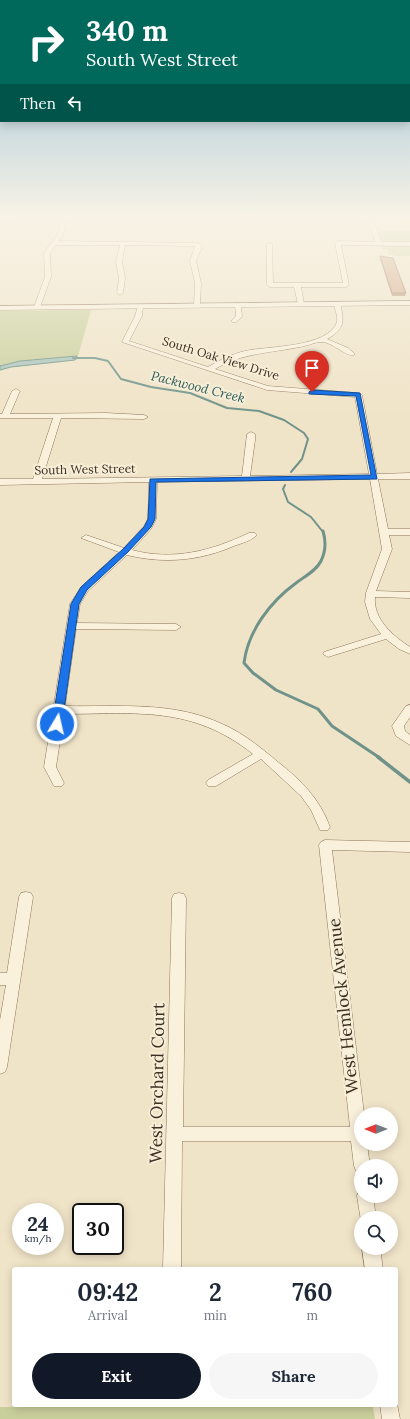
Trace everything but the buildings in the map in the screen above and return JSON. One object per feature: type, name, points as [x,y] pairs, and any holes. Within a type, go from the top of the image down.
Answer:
[{"type":"street","points":[[37,307],[46,283]]},
{"type":"street","points":[[120,293],[121,283]]},
{"type":"street","points":[[197,306],[198,283]]},
{"type":"street","points":[[270,283],[270,285],[297,285],[306,290],[346,285],[346,283]]},
{"type":"street","points":[[297,285],[305,304]]},
{"type":"street","points":[[305,304],[306,290]]},
{"type":"street","points":[[0,308],[410,303]]},
{"type":"street","points":[[208,369],[235,356],[298,346],[321,339],[334,331],[338,326],[340,317],[337,304]]},
{"type":"street","points":[[234,321],[239,317],[238,305]]},
{"type":"street","name":"South Oak View Drive","points":[[141,306],[140,317],[129,330],[125,342],[267,388],[358,395],[375,477]]},
{"type":"street","points":[[321,339],[346,349],[352,354]]},
{"type":"street","points":[[16,391],[3,416],[58,415],[144,417]]},
{"type":"street","points":[[37,482],[58,415]]},
{"type":"street","points":[[246,479],[246,463],[251,447],[251,434]]},
{"type":"street","name":"South West Street","points":[[0,482],[410,476]]},
{"type":"street","points":[[375,477],[388,549],[385,563],[371,594],[370,603],[373,614],[388,635],[409,650]]},
{"type":"street","points":[[58,783],[50,767],[75,604],[84,588],[126,551],[148,527],[152,519],[152,480]]},
{"type":"street","points":[[386,532],[410,532]]},
{"type":"street","points":[[86,538],[144,556],[161,558],[191,556],[213,552],[252,535]]},
{"type":"street","points":[[371,594],[410,595]]},
{"type":"street","points":[[72,626],[176,627]]},
{"type":"street","points":[[328,654],[388,635]]},
{"type":"street","points":[[410,709],[398,726],[400,733],[410,741]]},
{"type":"street","points":[[59,710],[159,711],[198,718],[221,727],[261,754],[300,787],[320,814],[324,827]]},
{"type":"street","points":[[212,783],[261,754]]},
{"type":"street","name":"West Hemlock Avenue","points":[[355,1107],[325,846],[410,847]]},
{"type":"street","points":[[0,1068],[7,979],[26,897]]},
{"type":"street","name":"West Orchard Court","points":[[172,1267],[179,898]]},
{"type":"street","points":[[174,1134],[354,1134]]},
{"type":"street","points":[[372,1255],[374,1267]]},
{"type":"street","points":[[389,1407],[391,1419]]},
{"type":"green space","points":[[91,310],[77,360],[12,367],[0,371],[0,311]]},
{"type":"green space","points":[[0,1407],[373,1407],[375,1419],[0,1419]]},
{"type":"water","points":[[77,356],[75,360],[11,367],[0,370],[0,366],[20,361]]},
{"type":"waterway","name":"Packwood Creek","points":[[73,358],[95,358],[108,361],[121,379],[151,387],[190,393],[227,408],[259,411],[284,420],[304,433],[308,439],[302,459],[291,472]]},
{"type":"waterway","name":"Packwood Creek","points":[[285,485],[283,489],[288,502],[311,517],[323,532]]},
{"type":"waterway","name":"Packwood Creek","points":[[323,531],[325,546],[324,554],[319,565],[286,591],[269,608],[255,629],[246,651],[244,663],[253,673],[276,690],[318,709],[332,726],[380,758]]},
{"type":"waterway","name":"Packwood Creek","points":[[378,757],[410,782]]},
{"type":"route","points":[[57,724],[75,604],[84,588],[126,551],[148,527],[152,519],[152,480],[375,477],[358,395],[312,392]]}]
